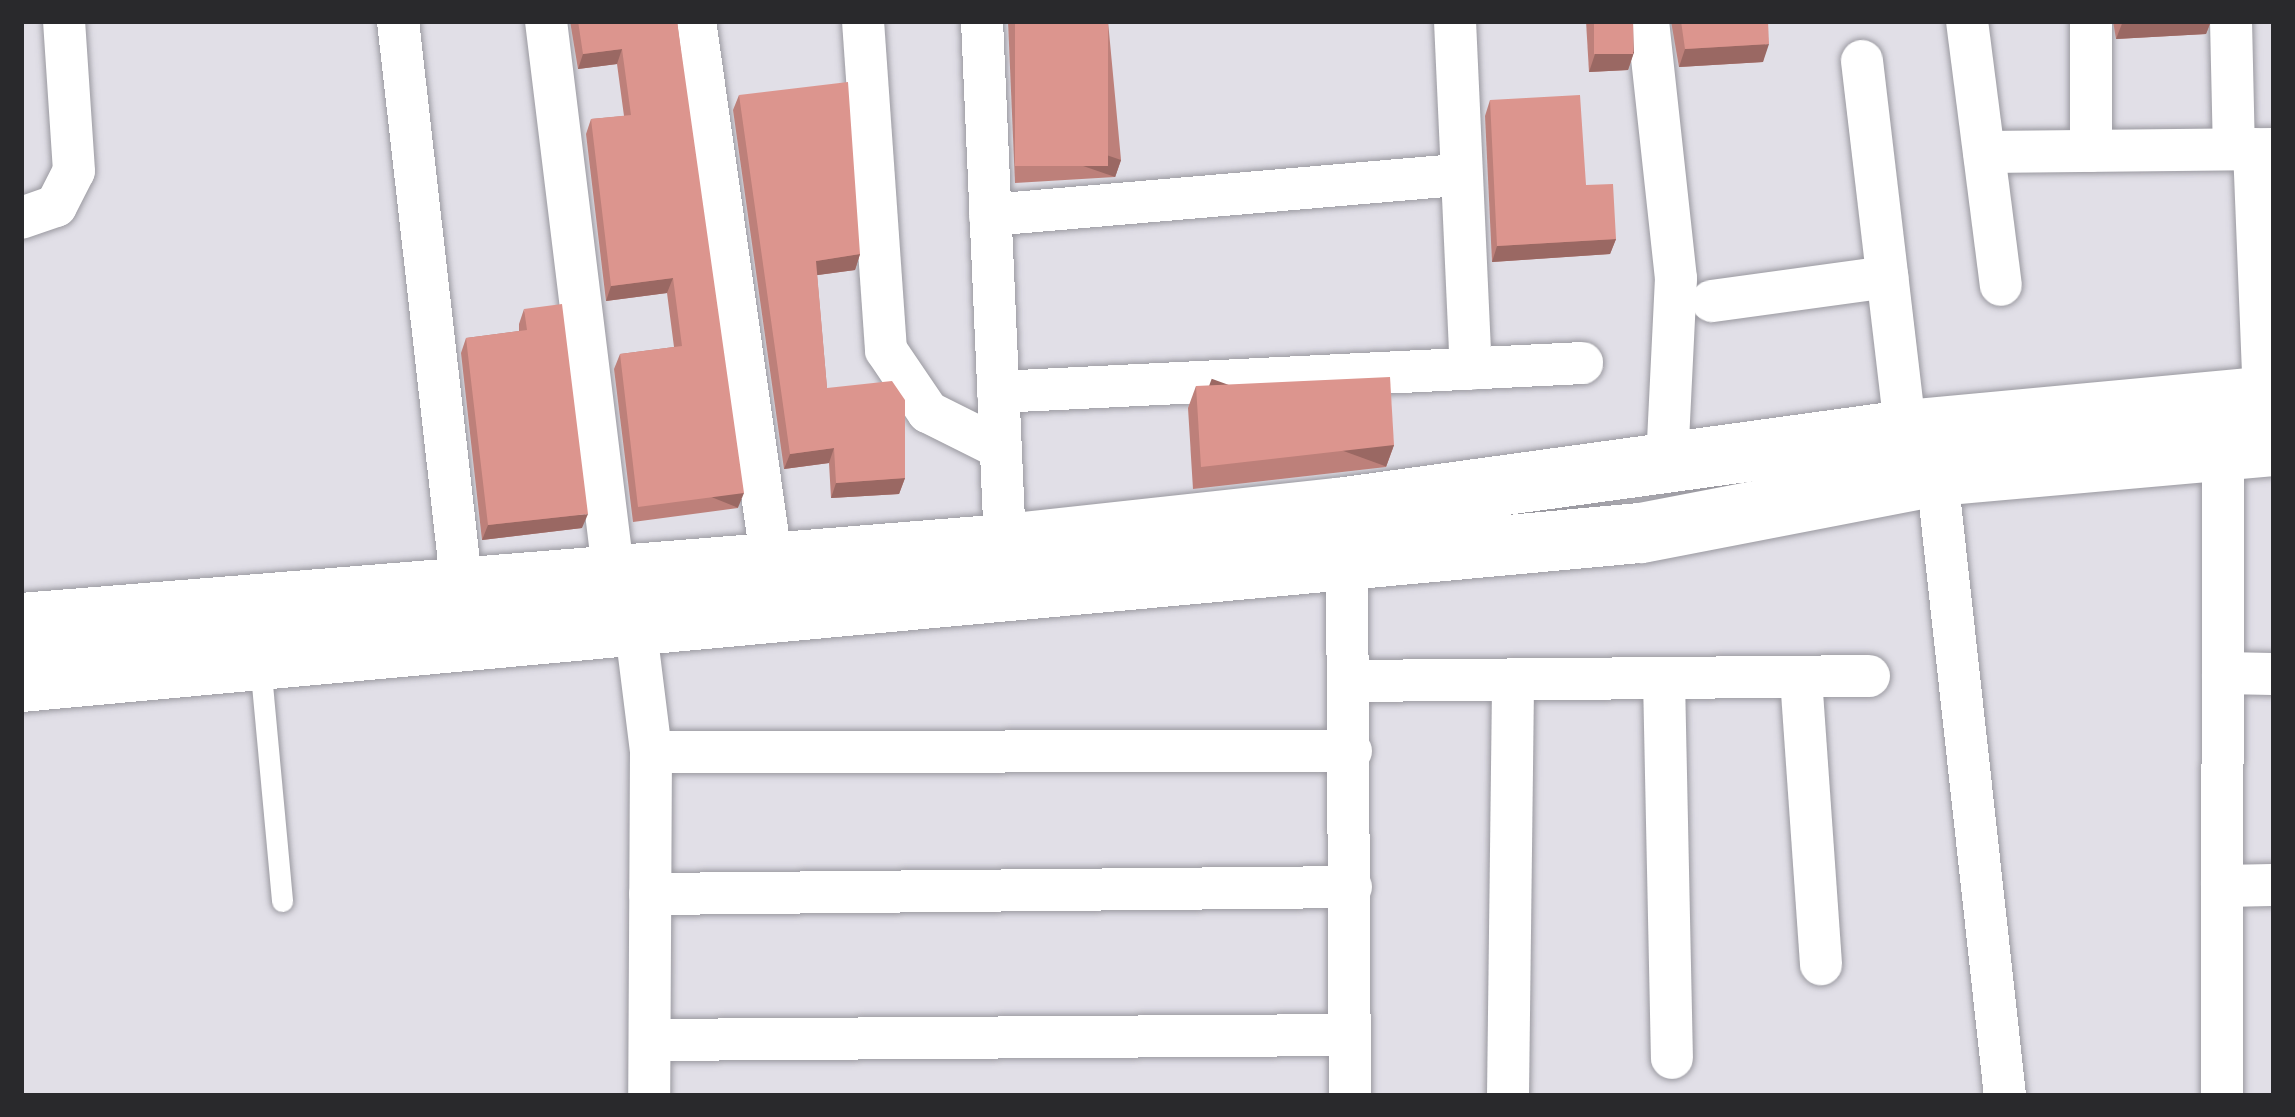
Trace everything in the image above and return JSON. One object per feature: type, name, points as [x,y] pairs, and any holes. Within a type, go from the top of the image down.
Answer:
[{"type":"street","points":[[21,218],[56,206],[74,171],[64,21]]},
{"type":"street","points":[[398,21],[462,589]]},
{"type":"street","points":[[546,21],[616,609],[651,752],[649,1096]]},
{"type":"street","points":[[694,21],[772,565]]},
{"type":"street","points":[[863,21],[886,350],[928,412],[1000,448]]},
{"type":"street","points":[[982,21],[1004,544]]},
{"type":"street","points":[[1455,21],[1471,369]]},
{"type":"street","points":[[1648,21],[1676,278],[1666,464]]},
{"type":"street","points":[[1967,21],[2001,285]]},
{"type":"street","points":[[2090,21],[2091,151]]},
{"type":"street","points":[[2222,1096],[2223,673],[2259,421],[2254,149],[2231,21]]},
{"type":"street","points":[[1862,61],[1887,277],[1918,462],[2005,1096]]},
{"type":"street","points":[[1984,152],[2254,149]]},
{"type":"street","points":[[990,215],[1460,175]]},
{"type":"street","points":[[1712,301],[1887,277]]},
{"type":"street","points":[[998,392],[1582,364]]},
{"type":"street","points":[[21,623],[462,589],[616,609],[772,565],[1004,544],[1666,464],[1918,462],[2259,421]]},
{"type":"street","points":[[21,682],[260,659],[616,609],[1347,564],[1642,533],[1918,462]]},
{"type":"street","points":[[1347,564],[1352,681],[1350,1096]]},
{"type":"street","points":[[2223,673],[2274,674]]},
{"type":"street","points":[[1352,681],[1869,676]]},
{"type":"street","points":[[1801,678],[1821,964]]},
{"type":"street","points":[[1664,679],[1672,1058]]},
{"type":"street","points":[[1508,1096],[1514,680]]},
{"type":"street","points":[[651,752],[1352,751]]},
{"type":"street","points":[[2222,886],[2274,885]]},
{"type":"street","points":[[650,894],[1351,887]]},
{"type":"street","points":[[650,1040],[1350,1035]]},
{"type":"lane","points":[[260,659],[282,901]]},
{"type":"building","points":[[578,21],[677,21],[744,493],[638,507],[620,354],[682,346],[673,278],[611,286],[591,119],[631,115],[622,49],[583,54]]},
{"type":"building","points":[[1015,21],[1108,21],[1108,166],[1015,166]]},
{"type":"building","points":[[1594,21],[1633,21],[1633,54],[1594,54]]},
{"type":"building","points":[[1681,21],[1768,21],[1769,44],[1685,49]]},
{"type":"building","points":[[848,82],[860,254],[816,261],[827,388],[892,381],[905,400],[905,478],[836,483],[834,448],[790,454],[739,95]]},
{"type":"building","points":[[1580,95],[1586,185],[1613,184],[1616,239],[1497,246],[1490,100]]},
{"type":"building","points":[[562,304],[588,514],[488,525],[466,338],[527,330],[524,309]]},
{"type":"building","points":[[1390,377],[1394,445],[1201,467],[1196,386]]}]
